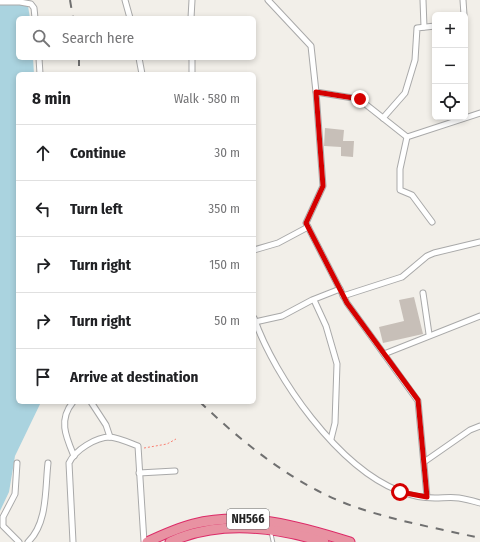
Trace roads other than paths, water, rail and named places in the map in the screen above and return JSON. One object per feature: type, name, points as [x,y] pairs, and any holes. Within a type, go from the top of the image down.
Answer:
[{"type":"highway","name":"NH566","points":[[147,542],[192,524],[237,518],[298,526],[350,542]]},
{"type":"highway","name":"NH566","points":[[170,542],[199,532],[218,528],[250,528],[271,530],[299,535],[324,542]]},
{"type":"street","points":[[125,0],[129,16]]},
{"type":"street","points":[[191,16],[192,0]]},
{"type":"street","points":[[268,0],[311,46],[323,186],[306,223],[343,296],[418,400],[427,497]]},
{"type":"street","points":[[423,0],[424,27]]},
{"type":"street","points":[[463,0],[464,12]]},
{"type":"street","points":[[0,2],[20,2],[31,4],[34,8],[35,16]]},
{"type":"street","points":[[384,118],[405,93],[415,60],[417,28],[432,26]]},
{"type":"street","points":[[39,60],[40,72]]},
{"type":"street","points":[[139,60],[142,72]]},
{"type":"street","points":[[192,60],[192,72]]},
{"type":"street","points":[[316,92],[360,99],[407,137]]},
{"type":"street","points":[[407,137],[480,113]]},
{"type":"street","points":[[407,137],[400,169],[400,190],[412,195],[432,222]]},
{"type":"street","points":[[256,249],[278,242],[308,227]]},
{"type":"street","points":[[343,296],[402,277],[427,256],[434,253],[480,242]]},
{"type":"street","points":[[256,320],[282,316],[340,289]]},
{"type":"street","points":[[423,293],[429,334]]},
{"type":"street","points":[[314,300],[326,326],[338,364],[335,423],[332,439]]},
{"type":"street","points":[[384,354],[429,334],[480,316]]},
{"type":"street","points":[[256,322],[274,363],[305,410],[350,460],[371,477],[400,492],[427,497],[459,498],[480,503]]},
{"type":"street","points":[[71,404],[68,408],[64,419],[64,430],[74,456]]},
{"type":"street","points":[[92,404],[106,425],[110,437]]},
{"type":"street","points":[[424,462],[470,430],[480,426]]},
{"type":"street","points":[[73,542],[69,463],[87,444],[110,437],[138,446],[144,542]]},
{"type":"street","points":[[17,463],[15,494],[3,517],[3,526],[19,542]]},
{"type":"street","points":[[28,542],[34,537],[44,512],[48,463]]},
{"type":"street","points":[[139,473],[175,471]]},
{"type":"lane","points":[[271,530],[273,542]]},
{"type":"water","points":[[0,0],[27,0],[30,16],[16,16],[16,60],[33,60],[34,72],[16,72],[16,404],[40,404],[15,456],[9,492],[0,511]]},
{"type":"railway","points":[[70,0],[73,16]]},
{"type":"railway","points":[[79,60],[79,72]]},
{"type":"railway","points":[[202,404],[233,432],[269,460],[287,473],[327,495],[347,504],[380,515],[480,538]]}]
